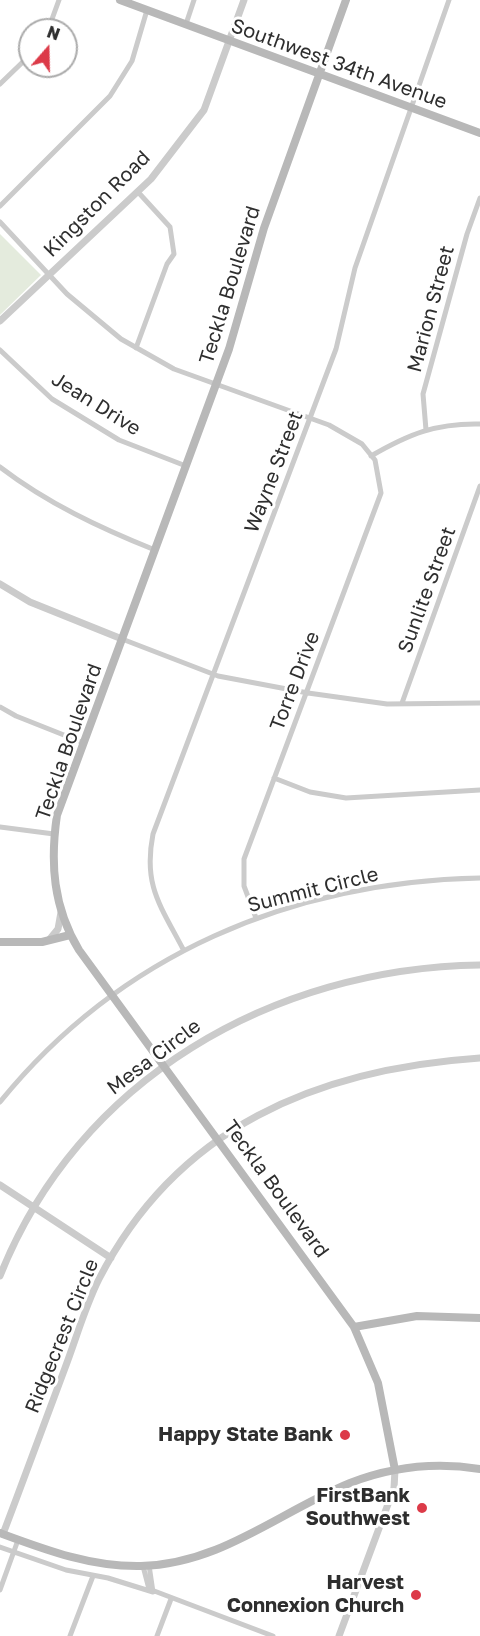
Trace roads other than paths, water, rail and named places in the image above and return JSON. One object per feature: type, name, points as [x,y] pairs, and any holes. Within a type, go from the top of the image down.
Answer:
[{"type":"main road","name":"Southwest 34th Avenue","points":[[120,0],[480,133]]},
{"type":"main road","name":"Teckla Boulevard","points":[[346,0],[264,228],[243,308],[57,815],[54,834],[54,879],[61,912],[70,935],[354,1327],[378,1383],[395,1470]]},
{"type":"main road","points":[[0,943],[49,940],[70,935]]},
{"type":"main road","points":[[354,1327],[399,1318],[480,1318]]},
{"type":"main road","points":[[2,1534],[68,1557],[110,1565],[146,1566],[198,1557],[224,1548],[350,1483],[395,1470],[455,1466],[480,1469]]},
{"type":"street","points":[[52,18],[59,0]]},
{"type":"street","points":[[186,24],[194,0]]},
{"type":"street","name":"Kingston Road","points":[[0,321],[151,179],[204,110],[244,0]]},
{"type":"street","name":"Wayne Street","points":[[183,949],[151,887],[148,858],[153,834],[336,349],[355,268],[449,0]]},
{"type":"street","points":[[0,206],[110,96],[132,61],[147,10]]},
{"type":"street","points":[[0,84],[18,67]]},
{"type":"street","points":[[136,348],[167,264],[174,254],[170,227],[138,192]]},
{"type":"street","name":"Marion Street","points":[[426,430],[423,394],[467,234],[480,198]]},
{"type":"street","points":[[0,222],[49,275],[103,324],[136,348],[174,369],[329,425],[362,444],[371,456],[404,437],[426,430],[451,423],[480,424]]},
{"type":"street","name":"Jean Drive","points":[[0,350],[52,399],[119,440],[186,466]]},
{"type":"street","name":"Torre Drive","points":[[256,918],[244,886],[244,859],[381,493],[375,460],[371,456]]},
{"type":"street","points":[[0,467],[27,488],[67,510],[155,550]]},
{"type":"street","name":"Sunlite Street","points":[[402,704],[480,486]]},
{"type":"street","points":[[0,584],[30,602],[214,675],[308,693],[402,704],[480,702]]},
{"type":"street","points":[[0,707],[16,716],[84,743]]},
{"type":"street","points":[[274,778],[310,792],[346,798],[480,790]]},
{"type":"street","points":[[0,827],[54,834]]},
{"type":"street","name":"Summit Circle","points":[[0,1102],[41,1056],[92,1009],[183,949],[256,918],[309,902],[373,888],[437,880],[480,878]]},
{"type":"street","points":[[49,940],[58,929],[61,912]]},
{"type":"street","name":"Mesa Circle","points":[[0,1276],[21,1228],[68,1158],[109,1112],[164,1065],[215,1032],[297,997],[363,978],[480,965]]},
{"type":"street","name":"Ridgecrest Circle","points":[[2,1534],[86,1310],[111,1258],[134,1225],[167,1185],[220,1139],[279,1103],[316,1088],[383,1069],[480,1058]]},
{"type":"street","points":[[0,1185],[111,1258]]},
{"type":"street","points":[[339,1636],[393,1488],[395,1470]]},
{"type":"street","points":[[0,1590],[18,1540]]},
{"type":"street","points":[[0,1547],[66,1570],[108,1578],[146,1592],[153,1592]]},
{"type":"street","points":[[108,1578],[110,1565]]},
{"type":"street","points":[[146,1566],[146,1587],[153,1592],[273,1636]]},
{"type":"street","points":[[70,1636],[93,1576]]},
{"type":"street","points":[[158,1636],[171,1599]]},
{"type":"street","points":[[245,1636],[249,1627]]},
{"type":"place","name":"Happy State Bank","points":[[345,1435]]},
{"type":"place","name":"FirstBank Southwest","points":[[422,1508]]},
{"type":"place","name":"Harvest Connexion Church","points":[[416,1595]]}]
